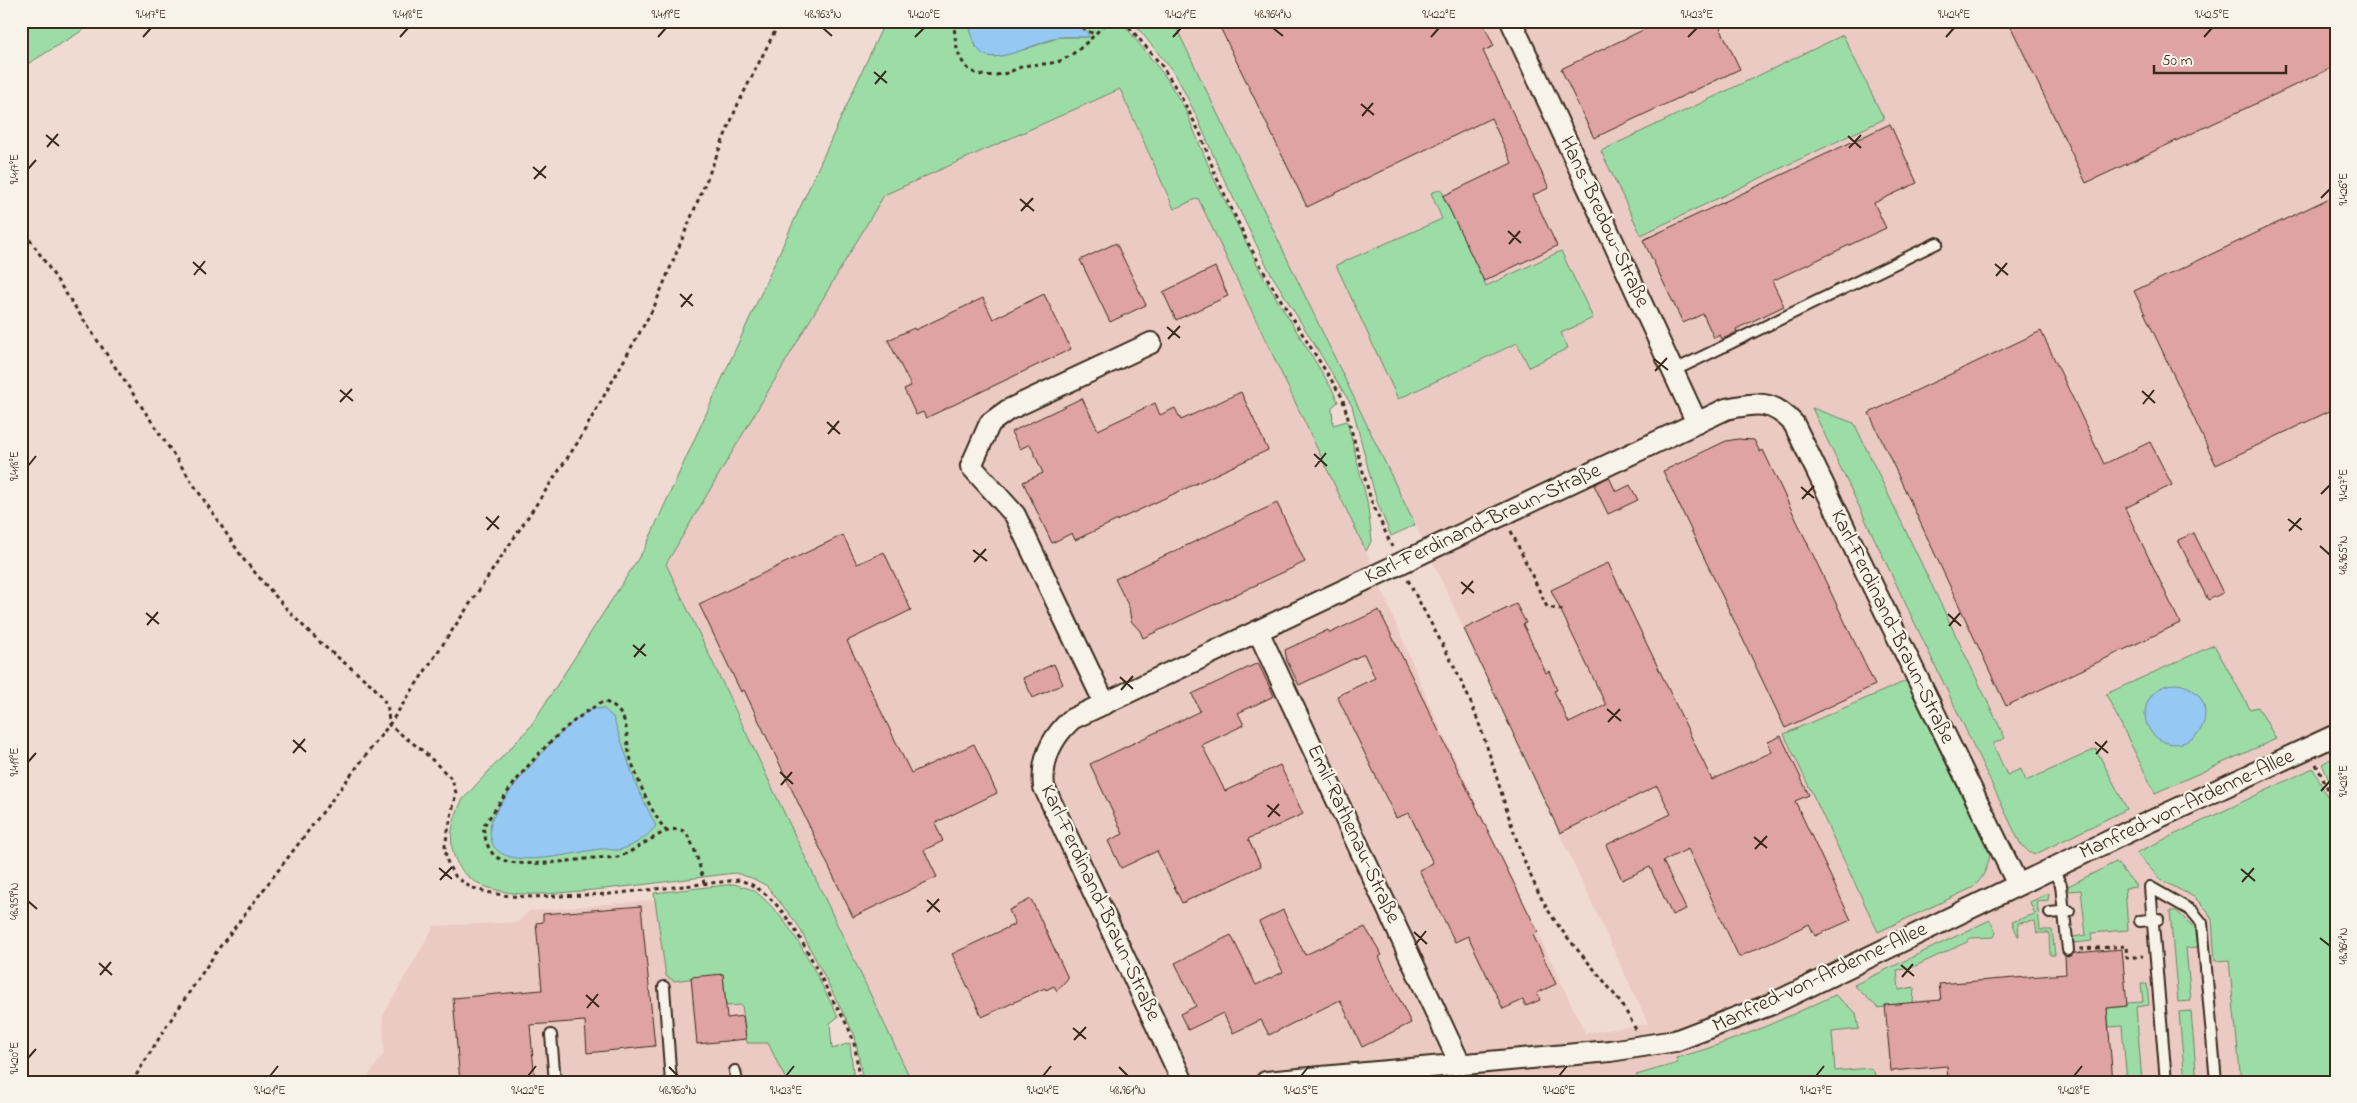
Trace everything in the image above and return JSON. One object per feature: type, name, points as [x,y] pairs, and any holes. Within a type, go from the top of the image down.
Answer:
[{"type":"street","name":"Hans-Bredow-Straße","points":[[1511,21],[1697,423]]},
{"type":"street","points":[[1106,704],[1016,515],[971,466],[990,423],[1008,410],[1151,343]]},
{"type":"street","name":"Karl-Ferdinand-Braun-Straße","points":[[1183,1082],[1044,787],[1043,775],[1048,753],[1061,729],[1072,719],[1726,410],[1754,404],[1774,407],[1784,413],[1794,424],[2018,885]]},
{"type":"street","name":"Emil-Rathenau-Straße","points":[[1258,631],[1460,1064]]},
{"type":"street","name":"Manfred-von-Ardenne-Allee","points":[[1266,1082],[1644,1046],[1675,1041],[1772,1004],[2052,868],[2336,735]]},
{"type":"lane","points":[[1672,371],[1937,243]]},
{"type":"lane","points":[[2052,868],[2061,885],[2068,911],[2069,950]]},
{"type":"lane","points":[[2166,1082],[2155,919],[2150,887],[2192,911],[2202,923],[2216,1082]]},
{"type":"lane","points":[[2050,913],[2068,911]]},
{"type":"lane","points":[[2140,921],[2155,919]]},
{"type":"lane","points":[[664,987],[671,1082]]},
{"type":"lane","points":[[550,1035],[555,1082]]},
{"type":"path","points":[[132,1082],[219,948],[389,725],[578,442],[654,306],[738,104],[780,21]]},
{"type":"path","points":[[954,21],[954,43],[963,64],[974,74],[988,76],[1007,73],[1025,66],[1059,61],[1084,45],[1107,21]]},
{"type":"path","points":[[1077,21],[1088,31],[1095,34]]},
{"type":"path","points":[[1124,21],[1162,66],[1179,93],[1200,132],[1215,174],[1247,241],[1342,398],[1371,500],[1399,564],[1470,700],[1524,862],[1543,902],[1566,937],[1617,997],[1644,1046]]},
{"type":"path","points":[[21,226],[244,560],[267,588],[305,627],[372,685],[383,698],[388,709],[389,725],[422,751],[452,779],[456,793],[445,845],[449,866],[456,877],[470,886],[501,895],[532,897],[610,894],[739,880],[750,883],[759,889],[778,908],[798,934],[852,1037],[859,1082]]},
{"type":"path","points":[[1503,515],[1547,607],[1563,610]]},
{"type":"path","points":[[667,832],[660,824],[645,794],[630,758],[628,730],[623,717],[614,706],[604,701],[574,720],[552,740],[508,790],[483,827],[486,841],[494,855],[509,861],[538,864],[620,856],[656,835],[680,829],[684,831],[693,850],[704,883]]},
{"type":"path","points":[[2310,747],[2336,806]]},
{"type":"path","points":[[2069,950],[2126,946],[2127,958],[2141,956]]},
{"type":"shaded area","points":[[1172,21],[2336,21],[2336,756],[2136,853],[2161,880],[2194,897],[2211,916],[2216,961],[2229,960],[2241,1082],[1876,1082],[1870,1068],[1835,1071],[1832,1032],[1858,1029],[1835,995],[1757,1031],[1711,1049],[1677,1058],[1678,1063],[1637,1074],[1641,1082],[912,1082],[666,564],[884,195],[1120,89],[1171,204],[1198,197],[1366,551],[1428,701],[1585,1033],[1648,1024],[1417,528]]},
{"type":"shaded area","points":[[655,900],[666,976],[688,979],[691,977],[723,974],[768,1043],[787,1082],[364,1082],[384,1053],[383,1015],[434,926],[518,922],[529,911]]},
{"type":"green space","points":[[21,21],[98,21],[21,68]]},
{"type":"green space","points":[[885,21],[968,21],[976,47],[994,57],[1026,49],[1060,37],[1088,37],[1087,32],[1065,21],[1121,21],[1165,76],[1185,109],[1214,179],[1264,278],[1332,389],[1338,402],[1332,407],[1333,425],[1347,421],[1367,501],[1372,540],[1366,551],[1198,198],[1174,209],[1120,89],[884,195],[666,564],[912,1082],[863,1082],[855,1036],[798,925],[767,886],[752,878],[735,873],[600,889],[541,894],[511,893],[484,886],[471,878],[461,869],[455,857],[452,844],[452,830],[463,799],[530,727],[645,548]]},
{"type":"green space","points":[[1132,21],[1173,21],[1415,525],[1391,536],[1376,499],[1352,406],[1270,272],[1220,171],[1197,117],[1176,75]]},
{"type":"green space","points":[[1843,35],[1884,119],[1641,235],[1601,151]]},
{"type":"green space","points":[[1441,189],[1486,286],[1561,251],[1593,318],[1561,333],[1568,348],[1529,367],[1517,343],[1398,399],[1336,265],[1442,219],[1431,193]]},
{"type":"green space","points":[[1812,408],[1854,423],[2005,738],[1993,744],[2007,775],[2021,769],[2026,781],[2096,749],[2127,809],[2036,854],[2029,852],[2020,843]]},
{"type":"green space","points":[[2214,645],[2250,709],[2258,707],[2276,739],[2155,793],[2106,694]]},
{"type":"green space","points":[[1906,681],[1990,855],[1984,873],[1972,888],[1878,932],[1784,734]]},
{"type":"green space","points":[[2336,756],[2336,795],[2322,764]]},
{"type":"green space","points":[[2313,768],[2336,814],[2336,1082],[2241,1082],[2229,960],[2215,961],[2212,920],[2207,910],[2194,897],[2161,880],[2136,853]]},
{"type":"green space","points":[[2116,862],[2137,887],[2125,888],[2128,930],[2091,933],[2092,941],[2074,943],[2073,937],[2086,935],[2081,890],[2070,891],[2066,887]]},
{"type":"green space","points":[[735,884],[754,891],[770,905],[803,950],[838,1017],[830,1023],[832,1049],[850,1043],[854,1082],[787,1082],[768,1043],[747,1043],[742,1005],[726,1006],[723,974],[674,981],[666,976],[654,893]]},
{"type":"green space","points":[[2049,893],[2048,900],[2037,901],[2040,930],[2052,930],[2055,955],[2050,955],[2049,933],[2037,933],[2035,921],[2018,923],[2019,936],[2012,922],[2035,914],[2030,902]]},
{"type":"green space","points":[[2170,911],[2176,911],[2195,928],[2198,947],[2186,948],[2191,1001],[2178,1002]]},
{"type":"green space","points":[[1990,920],[1996,932],[1994,937],[1970,938],[1967,942],[1911,968],[1897,970],[1899,990],[1914,987],[1913,1003],[1878,1008],[1854,985]]},
{"type":"green space","points":[[2141,984],[2147,984],[2149,1005],[2136,1007],[2142,1082],[2127,1082],[2122,1026],[2109,1027],[2107,1008],[2127,1006],[2127,1003],[2143,1002]]},
{"type":"green space","points":[[1835,995],[1856,1013],[1859,1029],[1832,1032],[1835,1071],[1870,1068],[1874,1072],[1876,1082],[1641,1082],[1636,1075],[1678,1063],[1676,1058],[1737,1038]]},
{"type":"green space","points":[[2191,1011],[2197,1082],[2185,1082],[2179,1012]]},
{"type":"water","points":[[968,21],[1065,21],[1088,32],[1088,37],[1060,37],[1011,54],[992,57],[981,53],[978,49]]},
{"type":"water","points":[[2175,684],[2192,689],[2200,697],[2205,714],[2200,731],[2192,739],[2175,744],[2158,739],[2150,731],[2145,714],[2150,697],[2158,689]]},
{"type":"water","points":[[603,708],[613,717],[637,787],[656,826],[640,841],[619,850],[600,849],[532,859],[506,856],[497,850],[491,841],[490,825],[496,811],[506,797],[534,762],[565,729],[588,711]]},
{"type":"building","points":[[1217,21],[1482,21],[1494,46],[1483,51],[1549,188],[1533,195],[1557,246],[1484,281],[1443,196],[1512,163],[1491,118],[1307,207]]},
{"type":"building","points":[[1662,21],[1717,21],[1740,69],[1594,138],[1561,69]]},
{"type":"building","points":[[2008,21],[2336,21],[2336,66],[2086,183]]},
{"type":"building","points":[[1890,124],[1917,183],[1874,203],[1886,228],[1772,281],[1784,306],[1736,329],[1737,332],[1727,337],[1722,339],[1720,335],[1714,338],[1703,314],[1683,323],[1643,240]]},
{"type":"building","points":[[2336,195],[2336,408],[2216,465],[2134,291]]},
{"type":"building","points":[[1116,243],[1146,305],[1110,322],[1080,260]]},
{"type":"building","points":[[1215,267],[1228,296],[1176,320],[1163,292]]},
{"type":"building","points":[[1044,294],[1071,349],[926,418],[923,412],[916,415],[904,389],[911,386],[888,340],[914,328],[915,330],[983,298],[993,319]]},
{"type":"building","points":[[2041,331],[2104,464],[2150,442],[2172,485],[2125,508],[2180,623],[2006,706],[1869,413]]},
{"type":"building","points":[[1241,392],[1268,450],[1075,540],[1072,533],[1052,543],[1023,482],[1043,473],[1030,444],[1020,449],[1011,432],[1082,398],[1098,430],[1155,403],[1160,415],[1175,408],[1181,420]]},
{"type":"building","points":[[1738,439],[1754,440],[1760,452],[1763,450],[1875,685],[1785,728],[1663,471],[1726,441]]},
{"type":"building","points":[[1609,477],[1616,492],[1630,485],[1638,500],[1608,514],[1594,485]]},
{"type":"building","points":[[1277,503],[1305,562],[1143,638],[1140,631],[1131,621],[1129,607],[1115,579]]},
{"type":"building","points":[[2194,533],[2223,593],[2208,600],[2178,540]]},
{"type":"building","points":[[843,535],[857,564],[884,552],[911,610],[847,641],[911,773],[974,744],[997,793],[935,823],[943,841],[924,850],[937,877],[853,917],[744,690],[741,692],[699,604]]},
{"type":"building","points":[[1608,563],[1712,780],[1772,752],[1768,742],[1781,736],[1809,795],[1795,801],[1851,920],[1815,936],[1809,924],[1739,957],[1688,849],[1663,861],[1686,909],[1672,915],[1650,867],[1622,880],[1606,845],[1671,814],[1657,786],[1560,833],[1464,629],[1516,604],[1526,623],[1523,624],[1546,673],[1549,671],[1557,690],[1554,691],[1569,723],[1606,705],[1551,590]]},
{"type":"building","points":[[1379,610],[1538,932],[1533,935],[1556,984],[1537,993],[1540,1000],[1526,1006],[1523,1000],[1503,1009],[1468,936],[1455,942],[1419,870],[1433,863],[1409,813],[1396,818],[1337,696],[1375,678],[1364,654],[1299,685],[1287,661],[1285,650],[1328,630],[1330,633]]},
{"type":"building","points":[[1258,663],[1274,696],[1238,713],[1244,725],[1202,745],[1225,791],[1280,765],[1303,814],[1248,839],[1261,866],[1182,903],[1157,851],[1121,868],[1108,841],[1123,834],[1090,764],[1200,711],[1192,694]]},
{"type":"building","points":[[1054,664],[1063,684],[1033,698],[1023,678]]},
{"type":"building","points":[[1031,899],[1068,978],[1057,991],[1054,986],[1046,990],[1045,988],[982,1017],[952,954],[1015,924],[1009,910]]},
{"type":"building","points":[[641,906],[655,1046],[587,1053],[585,1021],[530,1025],[535,1082],[460,1082],[453,998],[542,990],[536,923],[543,922],[543,914]]},
{"type":"building","points":[[1283,910],[1305,955],[1365,927],[1382,955],[1379,957],[1411,1023],[1362,1047],[1340,1000],[1269,1035],[1261,1020],[1233,1033],[1223,1013],[1188,1030],[1180,1014],[1196,1006],[1175,963],[1231,935],[1256,985],[1283,972],[1259,922]]},
{"type":"building","points":[[2122,949],[2127,1006],[2107,1008],[2113,1082],[1948,1082],[1947,1066],[1891,1071],[1885,1005],[1941,1000],[1939,984],[2066,974],[2065,956],[2069,957],[2074,953]]},
{"type":"building","points":[[723,974],[727,1018],[743,1016],[746,1039],[697,1044],[691,977]]}]
